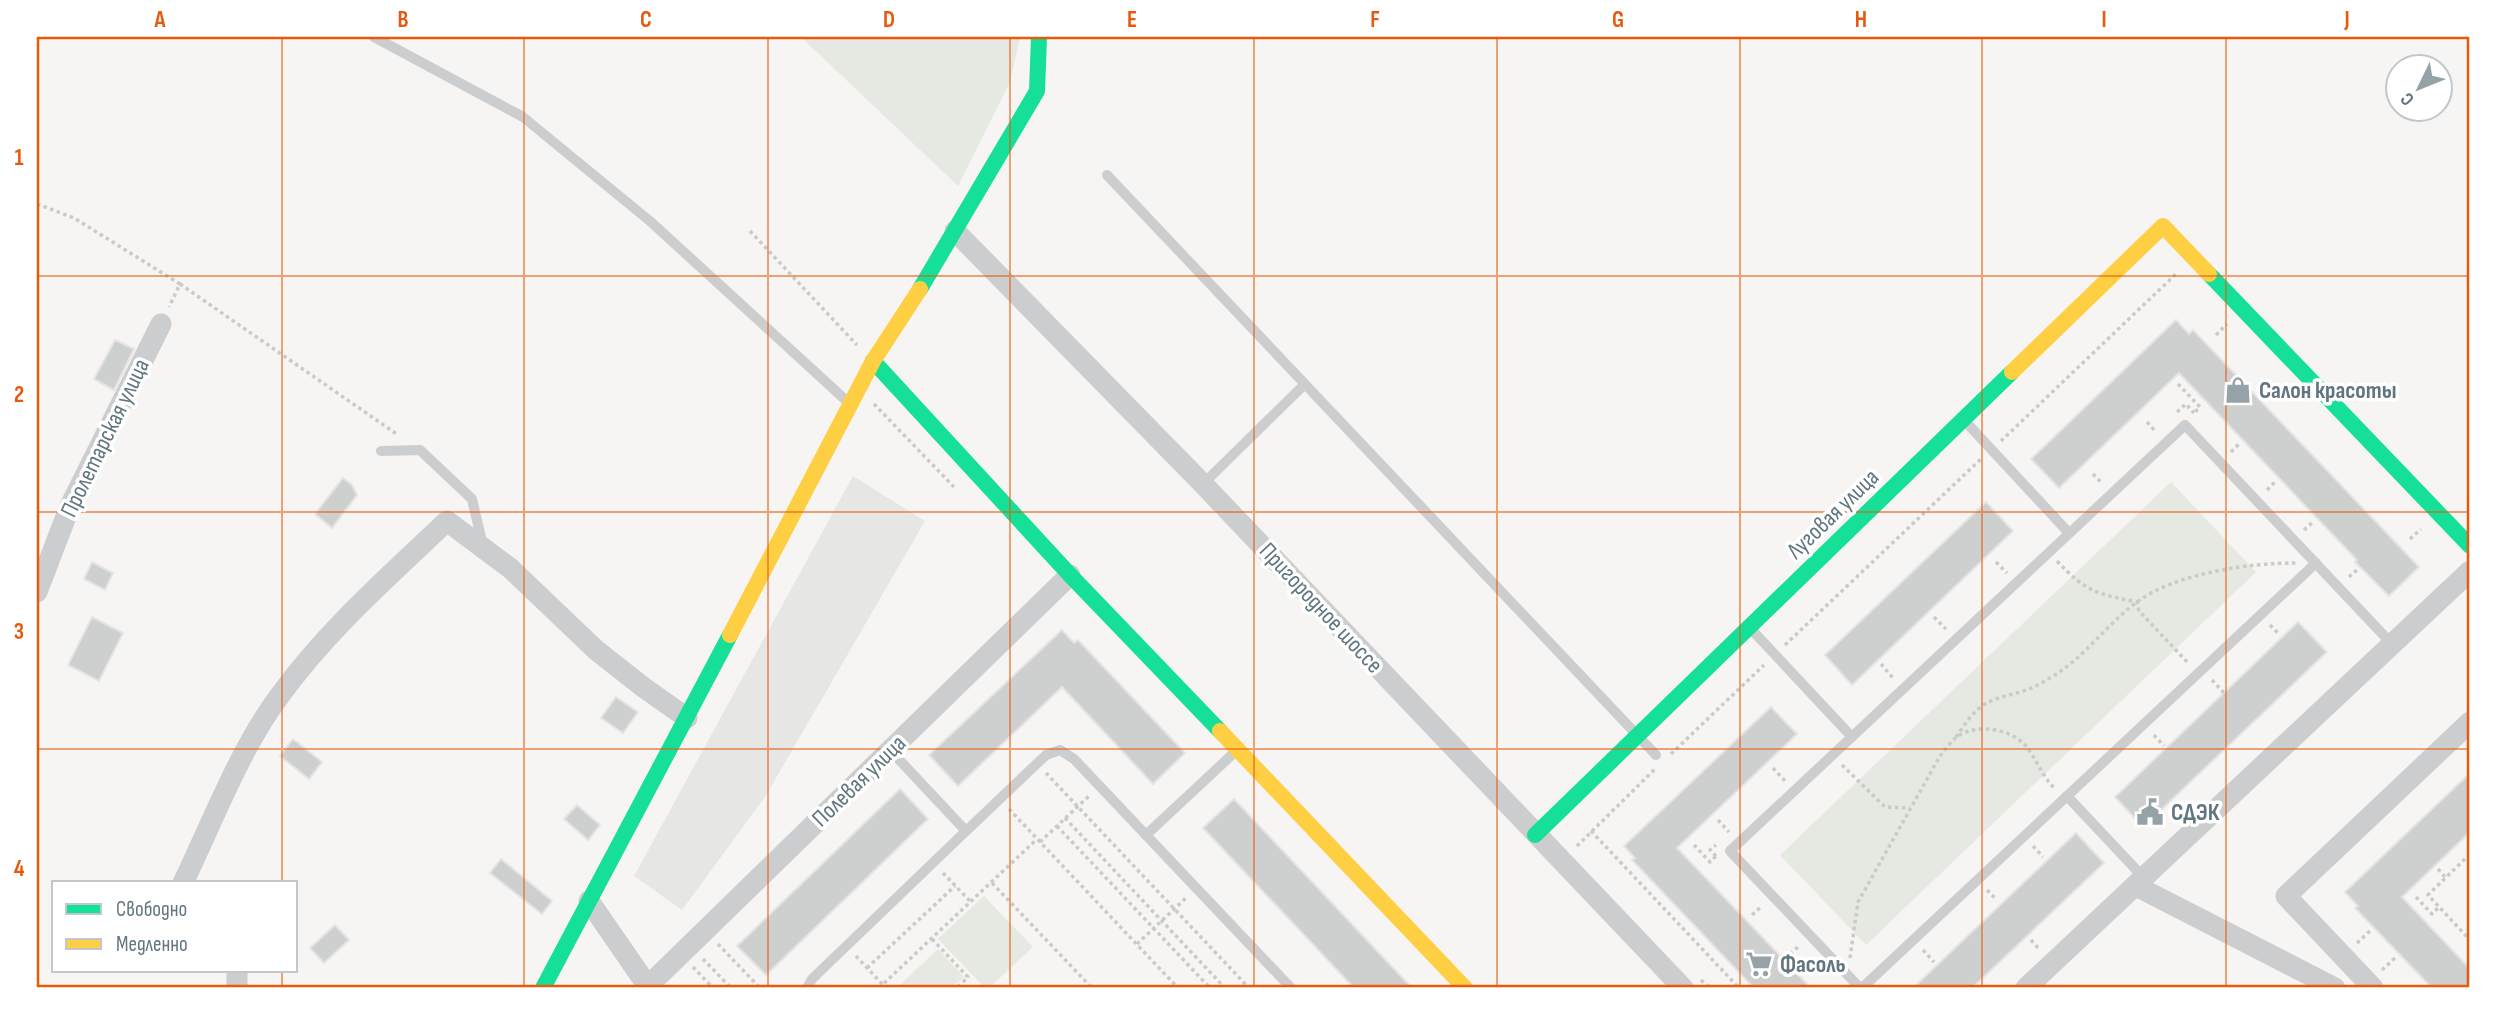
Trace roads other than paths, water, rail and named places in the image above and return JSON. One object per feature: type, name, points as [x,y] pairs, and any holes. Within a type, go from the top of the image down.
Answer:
[{"type":"street","points":[[543,988],[873,362],[904,316],[1037,91],[1039,37]]},
{"type":"street","name":"Луговая улица","points":[[1535,835],[2163,226],[2470,546]]},
{"type":"street","name":"Пригородное шоссе","points":[[955,231],[1203,484],[1535,835],[1692,983]]},
{"type":"street","name":"Пролетарская улица","points":[[37,592],[70,506],[161,324]]},
{"type":"street","points":[[873,362],[1070,575],[1465,988]]},
{"type":"street","points":[[184,881],[246,752],[276,700],[323,640],[447,521],[510,568],[596,650],[687,718]]},
{"type":"street","points":[[2026,988],[2470,571]]},
{"type":"street","name":"Полевая улица","points":[[648,987],[1070,575]]},
{"type":"street","points":[[2376,981],[2286,896],[2470,722]]},
{"type":"street","points":[[2140,882],[2335,988]]},
{"type":"street","points":[[589,901],[648,987]]},
{"type":"lane","points":[[374,37],[523,117],[651,222],[850,404]]},
{"type":"lane","points":[[1107,174],[1656,755]]},
{"type":"lane","points":[[1203,484],[1305,384]]},
{"type":"lane","points":[[1963,419],[2069,533]]},
{"type":"lane","points":[[2316,563],[1861,988],[1730,851],[2185,425],[2316,563],[2392,644]]},
{"type":"lane","points":[[380,451],[420,450],[472,499],[484,549]]},
{"type":"lane","points":[[1748,627],[1852,737]]},
{"type":"lane","points":[[890,750],[966,831]]},
{"type":"lane","points":[[807,988],[812,979],[1046,755],[1060,750],[1074,759],[1291,988]]},
{"type":"lane","points":[[1146,835],[1237,750]]},
{"type":"lane","points":[[2066,797],[2140,882]]},
{"type":"place","name":"Салон красоты","points":[[2238,390]]},
{"type":"place","name":"СДЭК","points":[[2150,812]]},
{"type":"place","name":"Фасоль","points":[[1759,964]]}]
